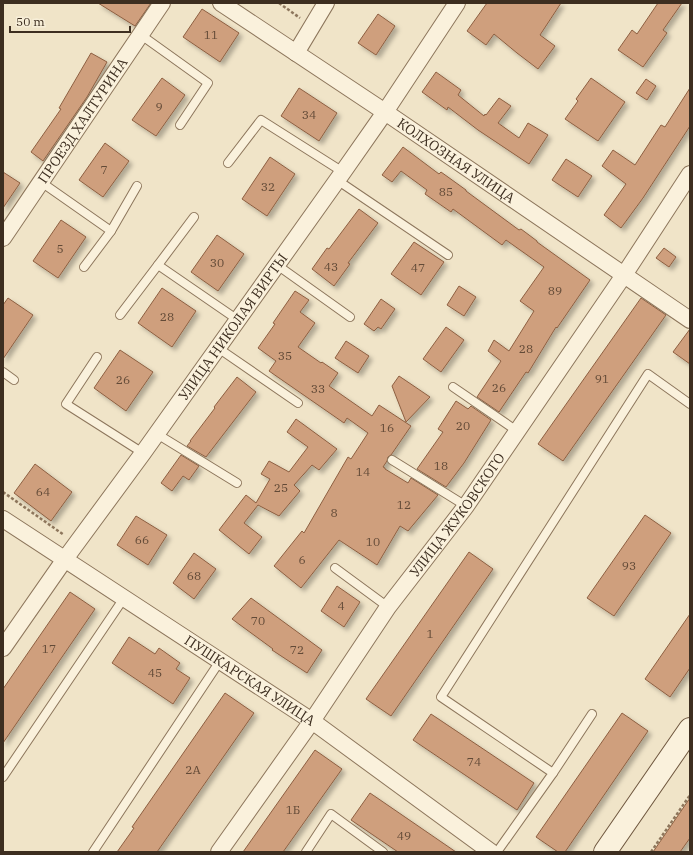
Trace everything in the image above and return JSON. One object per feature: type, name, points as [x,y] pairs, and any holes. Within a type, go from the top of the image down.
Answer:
[{"type":"main road","points":[[606,852],[690,729]]},
{"type":"street","name":"ПРОЕЗД ХАЛТУРИНА","points":[[3,238],[162,3]]},
{"type":"street","name":"КОЛХОЗНАЯ УЛИЦА","points":[[221,3],[385,112],[690,320]]},
{"type":"street","points":[[296,53],[326,3]]},
{"type":"street","name":"УЛИЦА НИКОЛАЯ ВИРТЫ","points":[[6,638],[143,454],[385,112],[457,3]]},
{"type":"street","name":"УЛИЦА ЖУКОВСКОГО","points":[[219,852],[312,721],[388,607],[466,506],[624,275],[690,174]]},
{"type":"street","name":"ПУШКАРСКАЯ УЛИЦА","points":[[3,518],[312,721],[491,852]]},
{"type":"lane","points":[[141,35],[208,83],[180,125]]},
{"type":"lane","points":[[228,163],[261,120],[448,255]]},
{"type":"lane","points":[[41,182],[110,230]]},
{"type":"lane","points":[[84,267],[110,230],[137,186]]},
{"type":"lane","points":[[120,315],[194,217]]},
{"type":"lane","points":[[158,264],[238,320]]},
{"type":"lane","points":[[277,265],[350,317]]},
{"type":"lane","points":[[218,348],[298,403]]},
{"type":"lane","points":[[97,357],[66,404],[143,454]]},
{"type":"lane","points":[[3,372],[14,380]]},
{"type":"lane","points":[[553,773],[441,697],[648,374],[690,404]]},
{"type":"lane","points":[[452,387],[517,431]]},
{"type":"lane","points":[[157,434],[237,483]]},
{"type":"lane","points":[[392,460],[466,506]]},
{"type":"lane","points":[[335,568],[388,607]]},
{"type":"lane","points":[[3,777],[124,598]]},
{"type":"lane","points":[[93,852],[220,661]]},
{"type":"lane","points":[[497,852],[553,773],[592,714]]},
{"type":"lane","points":[[306,852],[331,814],[383,852]]},
{"type":"path","points":[[279,3],[312,26]]},
{"type":"path","points":[[3,492],[76,544]]},
{"type":"path","points":[[651,852],[690,795]]},
{"type":"building","points":[[98,3],[151,3],[135,26]]},
{"type":"building","points":[[487,3],[561,3],[540,35],[555,46],[538,69],[494,34],[486,45],[467,31]]},
{"type":"building","points":[[658,3],[682,3],[663,30],[667,33],[643,67],[618,50],[632,30],[637,34]]},
{"type":"building","points":[[202,9],[239,33],[220,62],[183,37]]},
{"type":"building","points":[[378,14],[395,26],[376,55],[358,43]]},
{"type":"building","points":[[91,53],[107,62],[87,97],[43,161],[31,152],[61,109],[59,108]]},
{"type":"building","points":[[436,72],[461,90],[458,95],[484,116],[499,98],[511,106],[498,123],[519,138],[528,123],[548,135],[529,164],[478,130],[448,107],[447,110],[422,92]]},
{"type":"building","points":[[162,78],[185,95],[156,136],[132,120]]},
{"type":"building","points":[[591,78],[625,102],[598,141],[565,119],[578,101],[576,99]]},
{"type":"building","points":[[646,79],[656,86],[647,100],[636,93]]},
{"type":"building","points":[[299,88],[337,113],[319,141],[281,116]]},
{"type":"building","points":[[690,88],[690,126],[643,198],[621,228],[604,215],[626,184],[602,166],[613,150],[635,165],[661,125],[665,127]]},
{"type":"building","points":[[105,143],[129,161],[103,197],[79,180]]},
{"type":"building","points":[[403,147],[439,174],[441,172],[590,280],[557,328],[556,327],[528,373],[526,372],[499,412],[477,397],[501,361],[488,351],[494,340],[509,351],[534,311],[520,301],[544,267],[506,240],[502,245],[453,209],[451,212],[425,194],[427,190],[401,171],[392,182],[382,175]]},
{"type":"building","points":[[270,157],[295,174],[267,216],[242,199]]},
{"type":"building","points":[[566,159],[592,176],[578,197],[552,180]]},
{"type":"building","points":[[3,172],[20,183],[3,208]]},
{"type":"building","points":[[359,209],[378,223],[348,263],[350,264],[334,286],[312,269]]},
{"type":"building","points":[[61,220],[86,237],[58,278],[33,261]]},
{"type":"building","points":[[217,235],[244,254],[218,291],[191,272]]},
{"type":"building","points":[[414,242],[444,262],[421,295],[391,274]]},
{"type":"building","points":[[664,248],[676,257],[669,267],[656,258]]},
{"type":"building","points":[[459,286],[476,297],[464,316],[447,305]]},
{"type":"building","points":[[162,288],[196,311],[172,347],[138,323]]},
{"type":"building","points":[[295,291],[309,300],[300,312],[315,323],[298,347],[338,373],[329,386],[372,416],[379,405],[411,426],[391,455],[388,457],[383,467],[408,483],[411,478],[438,495],[408,531],[400,526],[377,565],[339,540],[301,588],[274,566],[302,531],[304,533],[348,457],[351,459],[368,433],[347,418],[344,423],[269,371],[276,361],[258,348]]},
{"type":"building","points":[[8,298],[33,315],[3,359],[3,305]]},
{"type":"building","points":[[641,298],[666,315],[563,461],[538,444]]},
{"type":"building","points":[[381,299],[395,309],[381,329],[378,327],[374,331],[364,324]]},
{"type":"building","points":[[446,327],[464,340],[441,372],[423,359]]},
{"type":"building","points":[[690,329],[690,364],[673,352]]},
{"type":"building","points":[[346,341],[369,356],[358,373],[335,358]]},
{"type":"building","points":[[120,350],[153,372],[126,411],[94,388]]},
{"type":"building","points":[[399,376],[430,397],[406,422],[392,386]]},
{"type":"building","points":[[237,377],[256,392],[206,457],[187,446]]},
{"type":"building","points":[[456,401],[468,409],[471,406],[491,420],[464,463],[446,487],[417,469],[443,432],[438,429]]},
{"type":"building","points":[[296,419],[337,449],[319,470],[312,465],[294,485],[300,491],[279,516],[258,505],[244,523],[262,537],[249,554],[219,530],[246,495],[256,503],[270,479],[261,474],[269,461],[289,472],[308,447],[287,432]]},
{"type":"building","points":[[181,455],[199,466],[189,480],[183,476],[172,491],[161,483]]},
{"type":"building","points":[[35,464],[72,492],[51,521],[14,493]]},
{"type":"building","points":[[645,515],[671,533],[614,616],[587,598]]},
{"type":"building","points":[[136,516],[167,535],[148,565],[117,545]]},
{"type":"building","points":[[469,552],[493,569],[391,716],[366,699]]},
{"type":"building","points":[[194,553],[216,569],[194,599],[173,583]]},
{"type":"building","points":[[337,586],[360,602],[344,627],[321,611]]},
{"type":"building","points":[[70,592],[95,609],[3,743],[3,689]]},
{"type":"building","points":[[251,598],[322,650],[307,673],[272,650],[273,649],[232,619]]},
{"type":"building","points":[[690,614],[690,668],[670,697],[645,679]]},
{"type":"building","points":[[129,637],[155,654],[159,648],[180,663],[176,669],[190,678],[173,704],[112,663]]},
{"type":"building","points":[[225,693],[254,713],[157,852],[117,852],[134,828],[132,827]]},
{"type":"building","points":[[622,713],[648,731],[565,852],[558,852],[536,837]]},
{"type":"building","points":[[431,714],[534,783],[517,810],[413,740]]},
{"type":"building","points":[[315,750],[342,769],[283,852],[243,852]]},
{"type":"building","points":[[370,793],[456,852],[398,852],[351,820]]},
{"type":"building","points":[[690,798],[690,838],[680,852],[653,852]]}]
